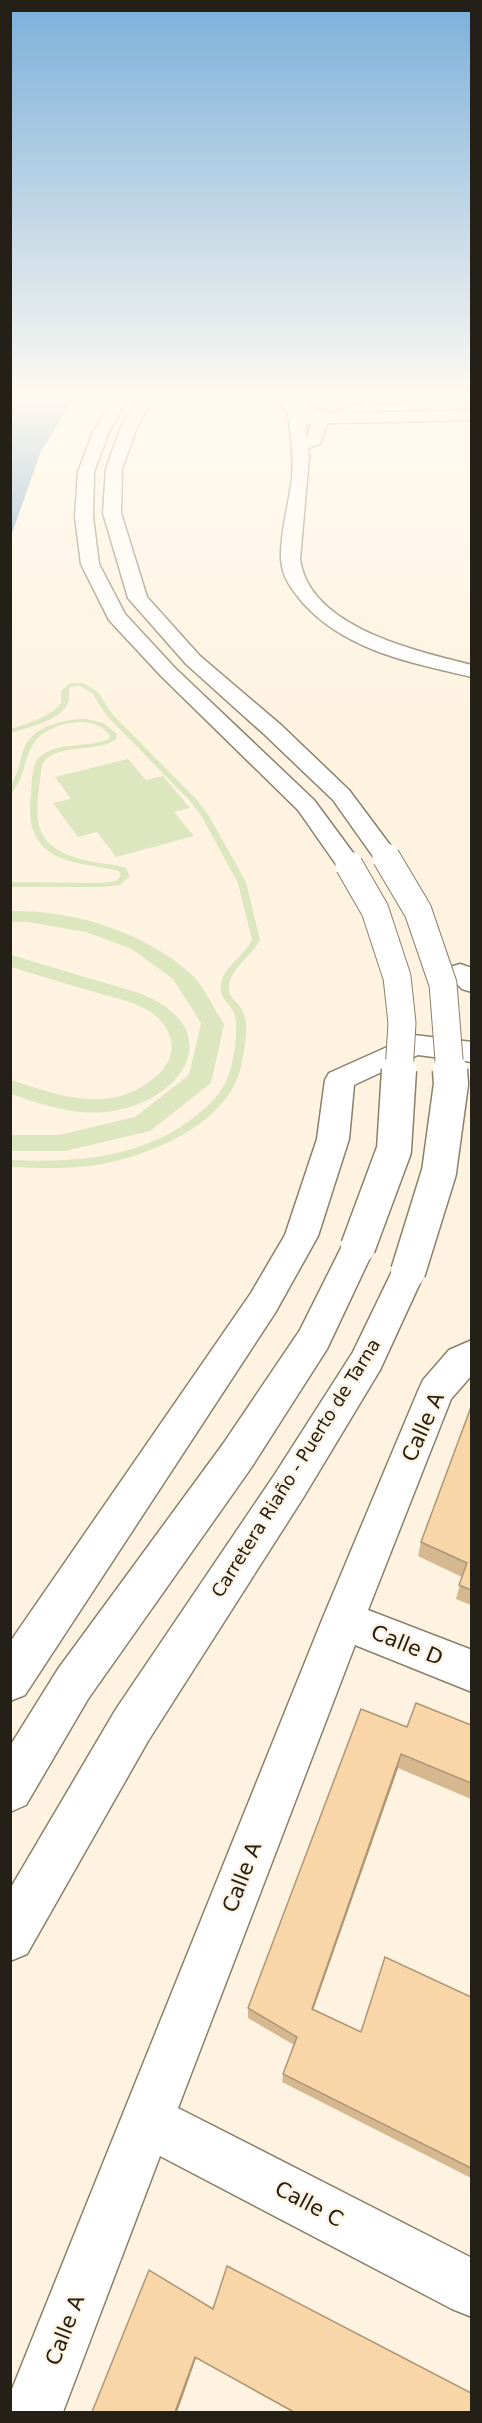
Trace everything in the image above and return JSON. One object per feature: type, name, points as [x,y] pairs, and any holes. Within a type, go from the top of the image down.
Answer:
[{"type":"main road","points":[[10,1789],[74,1684],[237,1456],[314,1339],[358,1247],[393,1150],[402,1023],[397,977],[375,910],[350,866],[306,805],[168,672],[116,616],[90,564],[84,508]]},
{"type":"main road","name":"Carretera Riaño - Puerto de Tarna","points":[[10,1937],[132,1725],[289,1486],[367,1360],[408,1272],[439,1172],[451,1084],[443,984],[418,911],[386,857],[341,795],[273,730],[192,660],[138,598],[112,508]]},
{"type":"main road","points":[[295,508],[292,571],[318,611],[345,628],[379,644],[471,670]]},
{"type":"main road","points":[[10,1680],[262,1303],[301,1236],[333,1139],[340,1080],[414,1045],[471,1052]]},
{"type":"main road","name":"Calle A","points":[[33,2412],[343,1620],[436,1391],[462,1360],[471,1355]]},
{"type":"main road","name":"Calle D","points":[[343,1620],[471,1671]]},
{"type":"main road","name":"Calle C","points":[[147,2120],[471,2289]]},
{"type":"green space","points":[[70,683],[83,683],[98,692],[113,715],[197,800],[209,816],[246,882],[260,940],[234,972],[229,985],[231,997],[245,1018],[246,1039],[241,1066],[234,1086],[207,1118],[168,1142],[107,1163],[59,1168],[11,1167],[11,1160],[85,1158],[133,1149],[178,1129],[209,1104],[226,1081],[236,1042],[235,1016],[223,998],[221,984],[230,966],[252,940],[238,883],[202,817],[190,801],[107,716],[92,693],[80,686],[70,687],[68,703],[56,716],[11,733],[11,729],[51,713],[61,703],[61,691]]},
{"type":"green space","points":[[86,719],[103,723],[117,734],[116,739],[98,746],[56,753],[42,765],[37,815],[40,828],[45,839],[55,848],[89,861],[126,868],[130,876],[120,885],[102,887],[11,887],[11,882],[101,883],[116,881],[121,876],[119,871],[72,862],[59,857],[41,844],[31,823],[32,778],[38,758],[57,748],[109,739],[110,735],[102,728],[83,722],[64,724],[39,737],[30,749],[20,780],[11,794],[12,783],[23,749],[31,737],[53,724]]},
{"type":"green space","points":[[128,759],[146,780],[163,776],[190,808],[174,812],[194,836],[116,857],[97,832],[78,837],[53,803],[71,799],[55,777]]},
{"type":"green space","points":[[11,911],[59,914],[106,926],[151,946],[191,974],[205,991],[224,1024],[211,1083],[150,1131],[65,1151],[11,1151],[11,1135],[59,1135],[135,1117],[189,1075],[201,1023],[173,979],[132,949],[86,932],[28,922],[11,922]]},
{"type":"green space","points":[[11,955],[139,993],[166,1007],[183,1024],[189,1042],[187,1060],[177,1077],[161,1092],[139,1104],[113,1111],[87,1112],[61,1109],[11,1094],[11,1080],[44,1091],[79,1098],[113,1098],[130,1093],[157,1076],[170,1057],[172,1046],[164,1025],[157,1017],[143,1008],[127,1001],[11,967]]},
{"type":"water","points":[[11,508],[21,508],[11,536]]},
{"type":"building","points":[[471,1407],[471,1590],[459,1585],[467,1563],[421,1542]]},
{"type":"building","points":[[416,1703],[471,1725],[471,1783],[401,1754],[312,2009],[361,2032],[385,1957],[471,1997],[471,2168],[283,2074],[297,2037],[248,2008],[361,1709],[407,1727]]},
{"type":"building","points":[[227,2266],[471,2393],[471,2412],[294,2412],[195,2357],[175,2412],[92,2412],[149,2270],[213,2309]]}]
